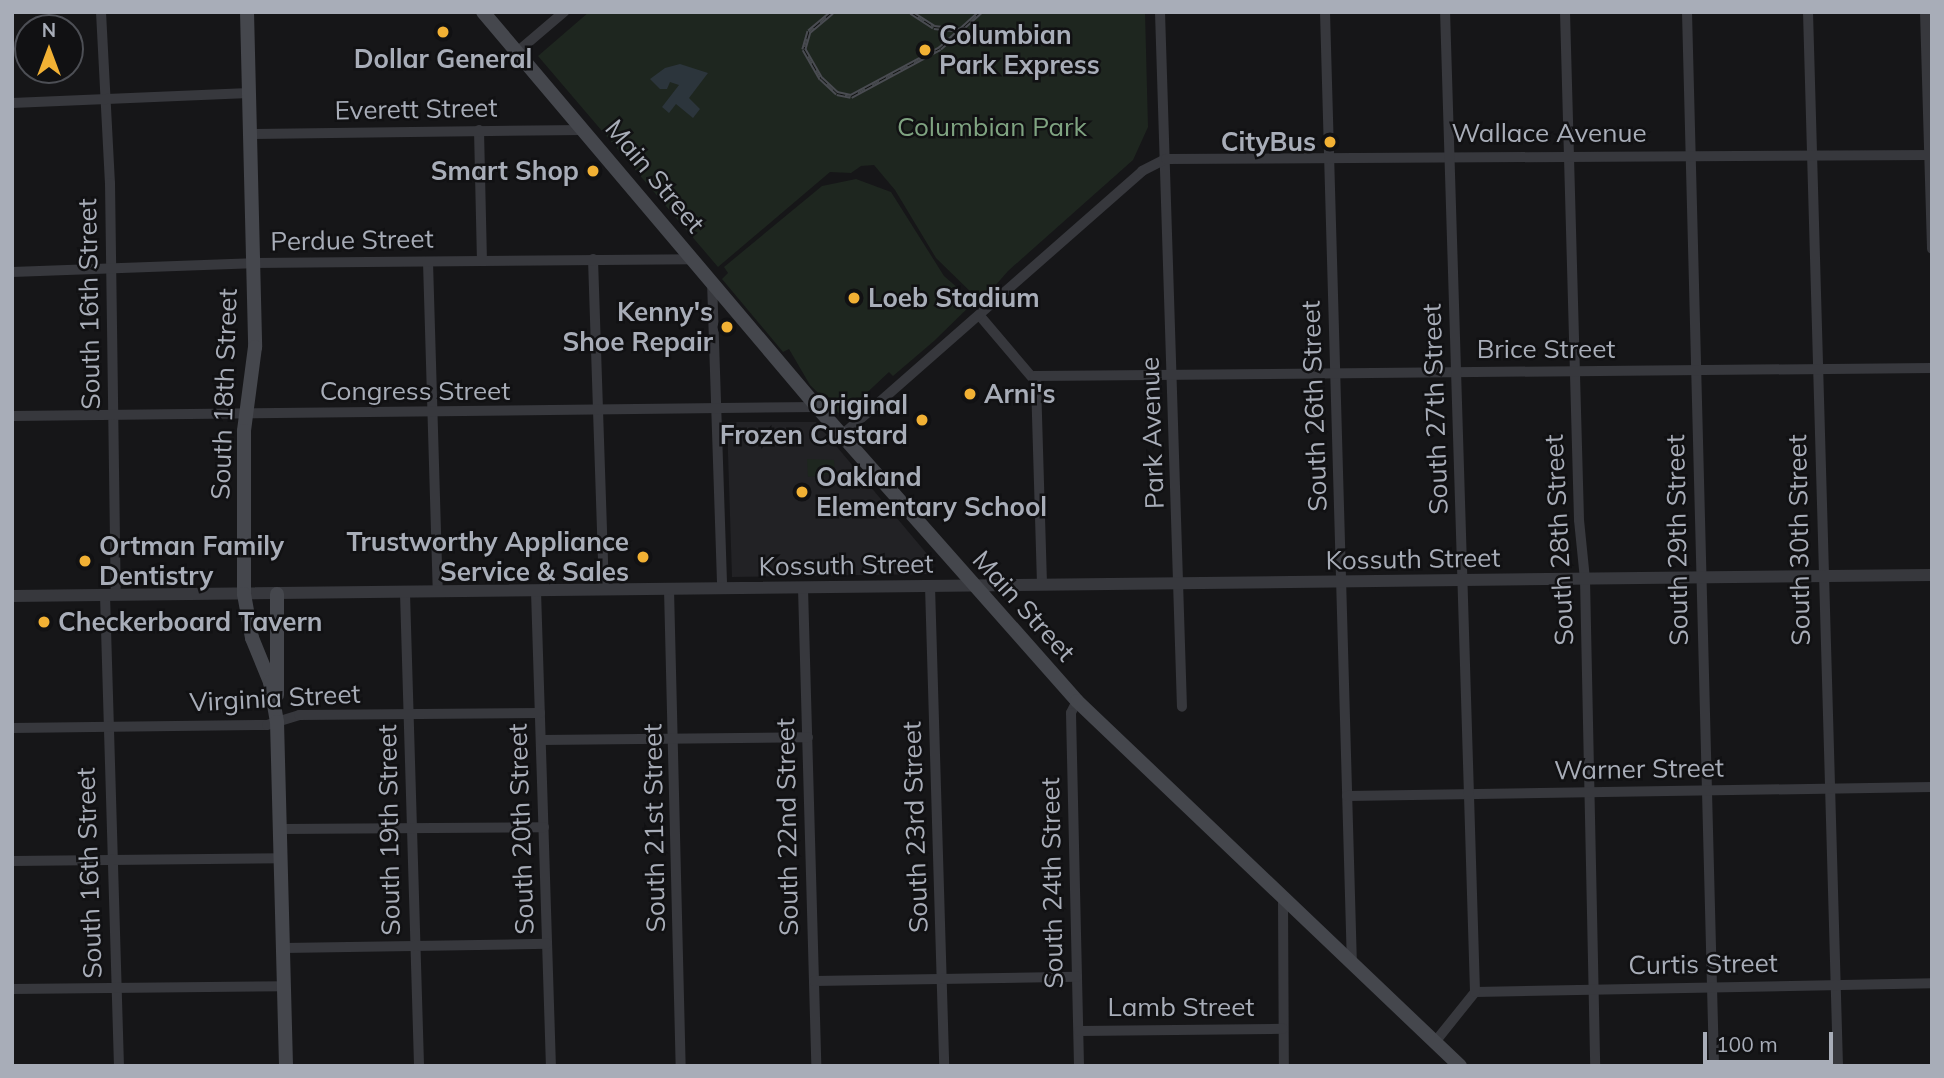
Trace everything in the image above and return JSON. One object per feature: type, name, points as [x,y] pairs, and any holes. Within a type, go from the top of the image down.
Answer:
[{"type":"main road","name":"South 18th Street","points":[[247,12],[255,347],[247,415],[244,594],[252,638],[276,703],[282,829],[286,1066]]},
{"type":"main road","name":"Main Street","points":[[483,12],[817,407],[1077,701],[1283,901],[1460,1066]]},
{"type":"main road","points":[[276,703],[279,675],[277,594]]},
{"type":"street","name":"South 16th Street","points":[[102,12],[111,270],[113,415],[108,726],[118,1066]]},
{"type":"street","points":[[517,52],[564,12]]},
{"type":"street","name":"Park Avenue","points":[[1160,12],[1182,707]]},
{"type":"street","name":"South 26th Street","points":[[1325,12],[1352,965]]},
{"type":"street","name":"South 27th Street","points":[[1445,12],[1475,992]]},
{"type":"street","name":"South 28th Street","points":[[1565,12],[1575,372],[1585,579],[1587,793],[1595,1066]]},
{"type":"street","name":"South 29th Street","points":[[1687,12],[1714,1066]]},
{"type":"street","name":"South 30th Street","points":[[1808,12],[1828,789],[1838,1066]]},
{"type":"street","points":[[1925,12],[1932,249]]},
{"type":"street","points":[[12,103],[249,93]]},
{"type":"street","points":[[479,130],[482,261]]},
{"type":"street","name":"Everett Street","points":[[250,134],[583,130]]},
{"type":"street","name":"Wallace Avenue","points":[[842,435],[1142,171],[1166,154],[1330,157],[1930,155]]},
{"type":"street","points":[[593,259],[604,590]]},
{"type":"street","name":"Perdue Street","points":[[12,272],[253,263],[693,259]]},
{"type":"street","points":[[428,262],[439,592]]},
{"type":"street","points":[[712,281],[722,589]]},
{"type":"street","points":[[980,316],[1034,376],[1042,585]]},
{"type":"street","name":"Brice Street","points":[[1034,376],[1932,368]]},
{"type":"street","name":"Congress Street","points":[[12,416],[716,411],[817,407]]},
{"type":"street","name":"Kossuth Street","points":[[12,596],[1932,575]]},
{"type":"street","name":"South 23rd Street","points":[[930,586],[944,1066]]},
{"type":"street","name":"South 22nd Street","points":[[803,588],[816,1066]]},
{"type":"street","name":"South 21st Street","points":[[669,589],[676,739],[681,1066]]},
{"type":"street","name":"South 20th Street","points":[[536,591],[551,1066]]},
{"type":"street","name":"South 19th Street","points":[[405,593],[419,1066]]},
{"type":"street","name":"South 24th Street","points":[[1077,701],[1071,713],[1079,1066]]},
{"type":"street","name":"Virginia Street","points":[[12,728],[277,722],[288,716],[540,713]]},
{"type":"street","points":[[541,740],[808,737]]},
{"type":"street","name":"Warner Street","points":[[1347,796],[1932,787]]},
{"type":"street","points":[[282,829],[544,827]]},
{"type":"street","points":[[12,860],[282,858]]},
{"type":"street","points":[[1283,901],[1284,1066]]},
{"type":"street","points":[[284,948],[547,944]]},
{"type":"street","name":"Lamb Street","points":[[814,981],[1077,977]]},
{"type":"street","name":"Curtis Street","points":[[1475,992],[1932,983]]},
{"type":"street","points":[[12,989],[285,986]]},
{"type":"street","points":[[1435,1042],[1475,992]]},
{"type":"street","name":"Lamb Street","points":[[1079,1031],[1283,1029]]},
{"type":"shaded area","points":[[680,64],[708,73],[689,98],[700,109],[693,118],[676,104],[669,113],[662,107],[679,85],[670,82],[667,89],[660,89],[650,79],[665,68]]},
{"type":"shaded area","name":"Oakland Elementary School","points":[[727,422],[816,422],[933,561],[932,574],[732,577]]},
{"type":"green space","name":"Columbian Park","points":[[589,12],[1145,12],[1148,127],[1133,160],[1008,271],[981,302],[936,258],[895,190],[874,165],[861,166],[851,173],[830,172],[718,267],[538,56]]},
{"type":"green space","name":"Loeb Stadium","points":[[856,179],[891,192],[944,276],[974,302],[934,341],[893,376],[889,372],[842,416],[810,385],[789,349],[783,352],[722,279],[728,273],[724,267],[822,186]]},
{"type":"green space","points":[[807,459],[834,460],[835,474],[808,477]]},
{"type":"railway","points":[[832,12],[809,31],[804,49],[821,78],[837,93],[851,96],[940,48],[980,12]]},
{"type":"railway","points":[[911,12],[934,27],[962,30]]},
{"type":"place","name":"Dollar General","points":[[443,32]]},
{"type":"place","name":"Columbian Park Express","points":[[925,50]]},
{"type":"place","name":"CityBus","points":[[1330,142]]},
{"type":"place","name":"Smart Shop","points":[[593,171]]},
{"type":"place","name":"Loeb Stadium","points":[[854,298]]},
{"type":"place","name":"Kenny's Shoe Repair","points":[[727,327]]},
{"type":"place","name":"Arni's","points":[[970,394]]},
{"type":"place","name":"Original Frozen Custard","points":[[922,420]]},
{"type":"place","name":"Oakland Elementary School","points":[[802,492]]},
{"type":"place","name":"Trustworthy Appliance Service & Sales","points":[[643,557]]},
{"type":"place","name":"Ortman Family Dentistry","points":[[85,561]]},
{"type":"place","name":"Checkerboard Tavern","points":[[44,622]]}]
